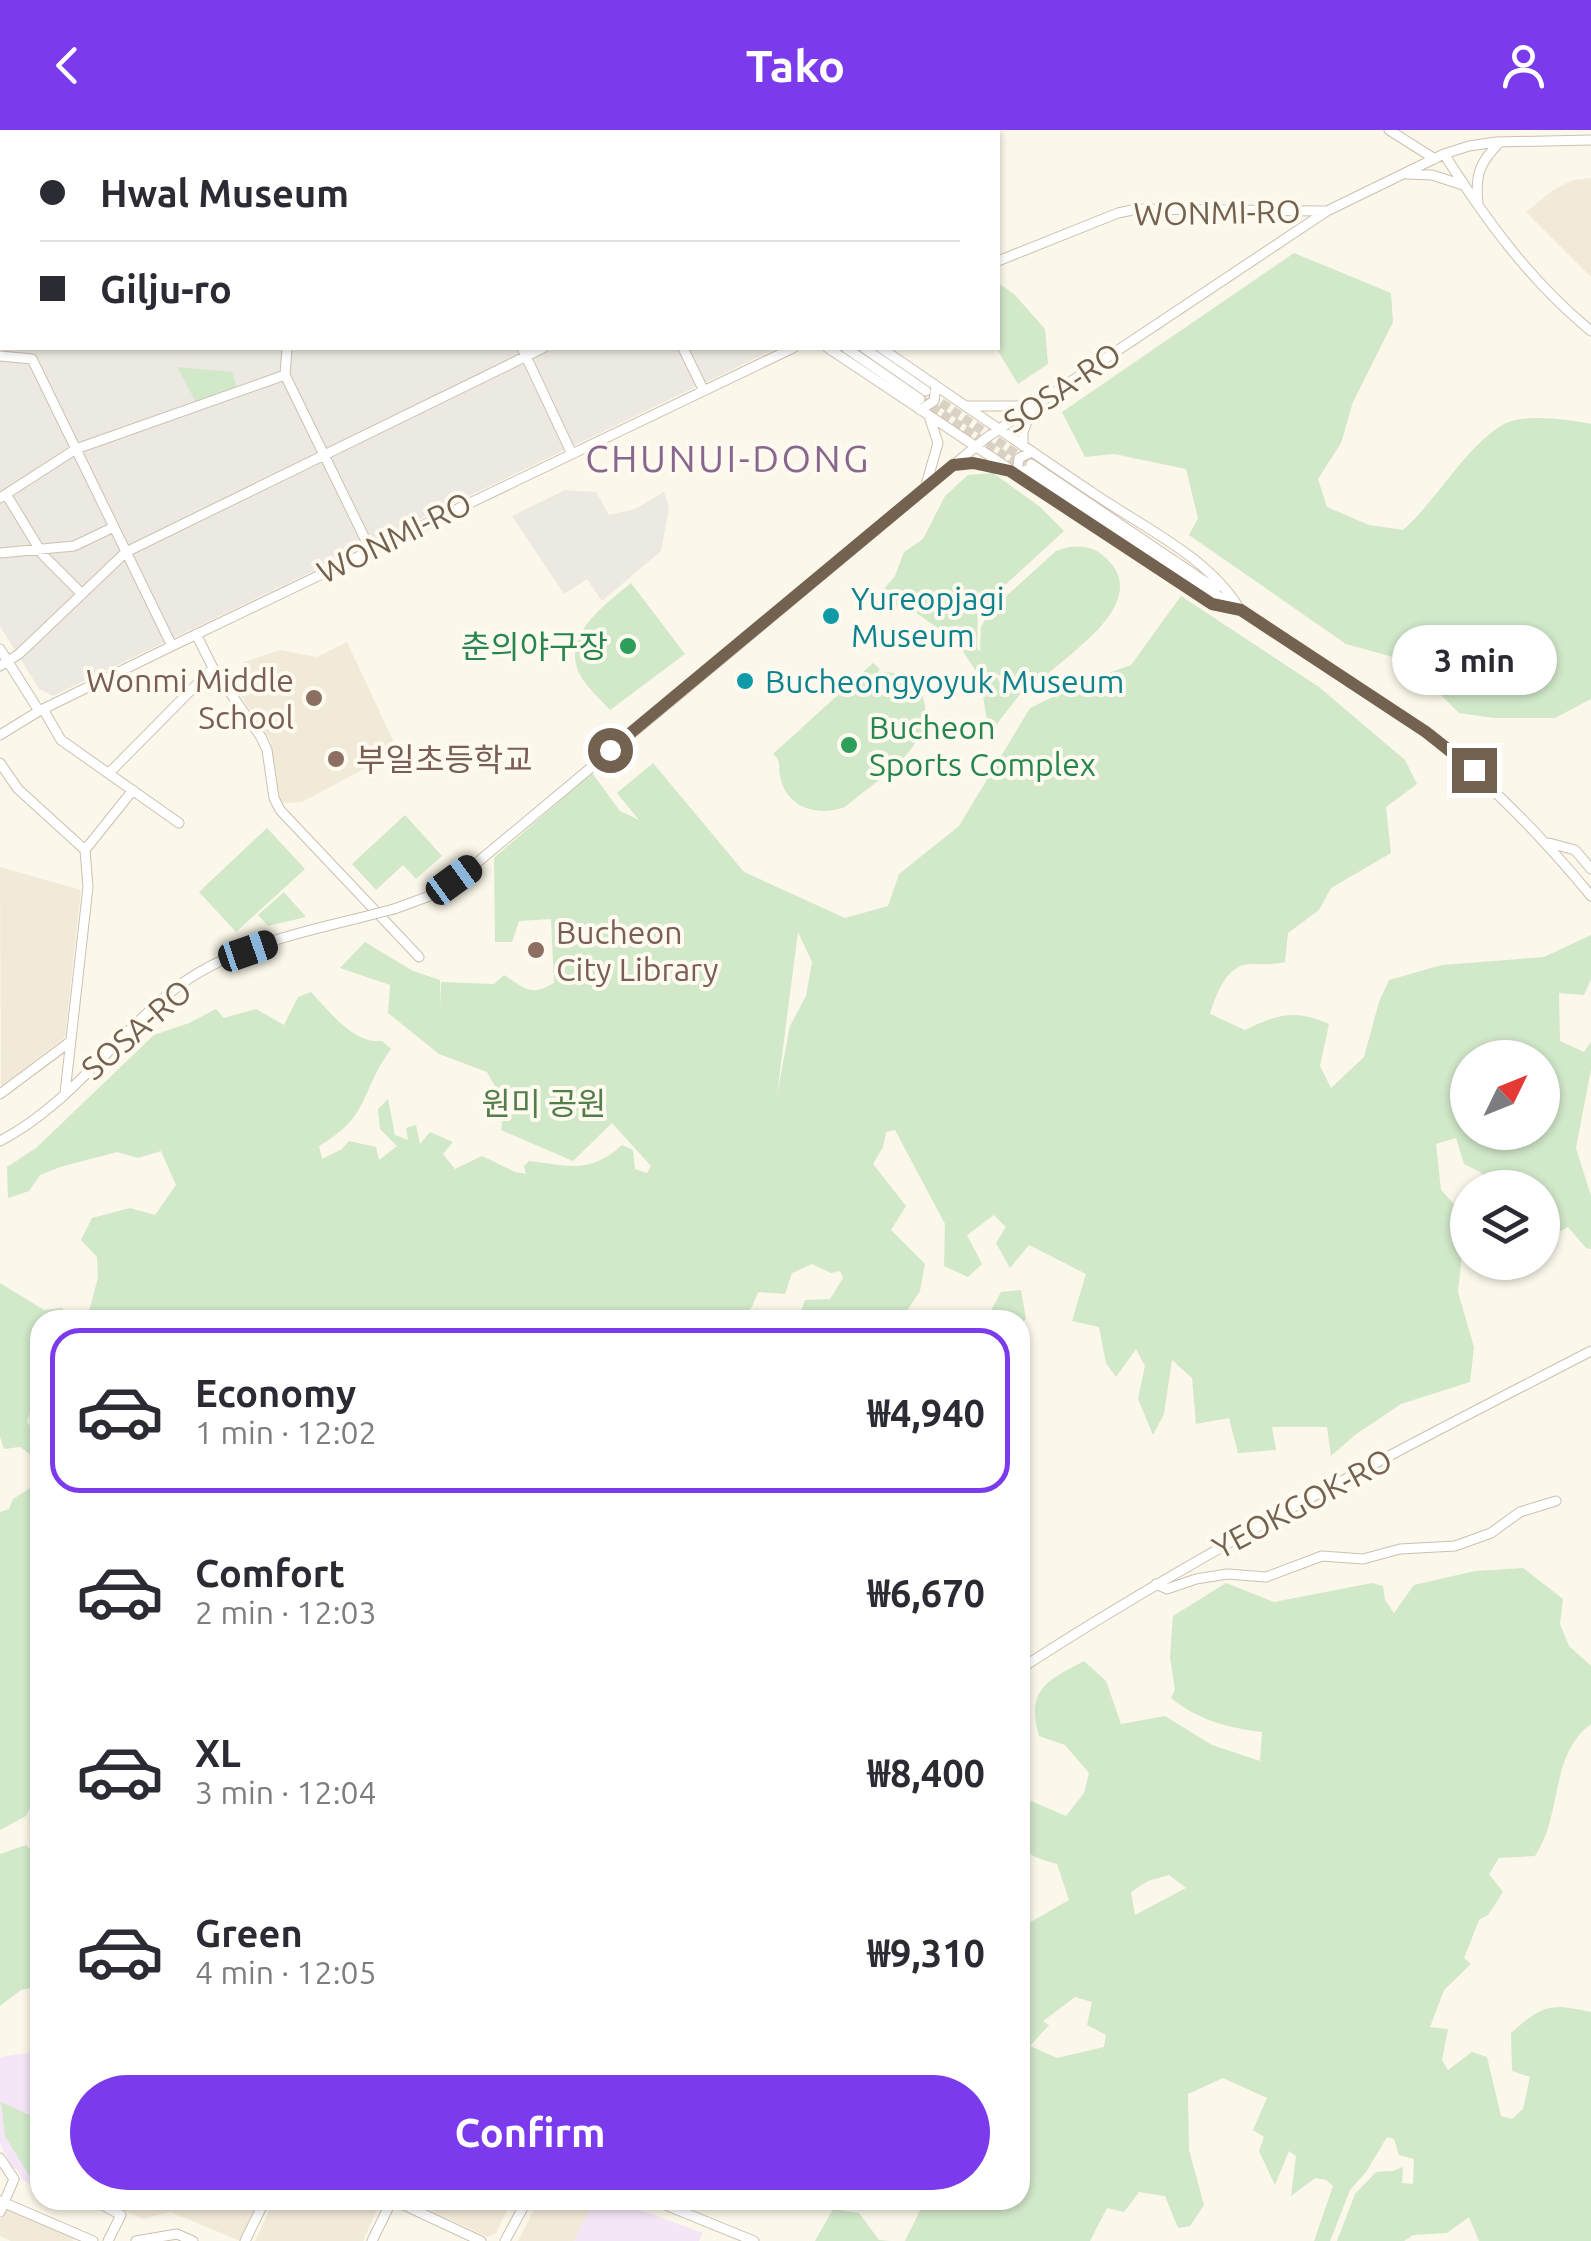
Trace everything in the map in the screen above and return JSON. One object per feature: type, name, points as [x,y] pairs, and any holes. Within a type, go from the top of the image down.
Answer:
[{"type":"street","points":[[1389,130],[1439,156],[1536,280],[1591,331]]},
{"type":"street","name":"SOSA-RO","points":[[0,1141],[30,1125],[173,990],[218,962],[307,930],[394,909],[435,894],[998,430],[1326,211],[1439,156],[1470,146],[1591,140]]},
{"type":"street","points":[[1478,206],[1478,170],[1500,142]]},
{"type":"street","points":[[1404,174],[1432,175],[1463,185]]},
{"type":"street","name":"WONMI-RO","points":[[1000,260],[1118,213],[1138,209],[1326,211]]},
{"type":"street","points":[[287,350],[285,375],[370,550]]},
{"type":"street","points":[[684,350],[703,389]]},
{"type":"street","name":"WONMI-RO","points":[[0,735],[41,710],[196,634],[789,350]]},
{"type":"street","points":[[831,350],[924,404]]},
{"type":"street","points":[[849,350],[924,404],[938,443],[924,489]]},
{"type":"street","points":[[866,350],[976,447],[1209,582],[1241,610],[1426,732],[1474,770],[1547,843],[1591,896]]},
{"type":"street","points":[[884,350],[1189,558],[1226,586],[1241,610]]},
{"type":"street","points":[[4,664],[126,552],[525,351],[571,452]]},
{"type":"street","points":[[0,356],[33,353],[172,646]]},
{"type":"street","points":[[82,594],[41,550],[3,496],[76,449],[285,375]]},
{"type":"street","points":[[924,404],[934,400],[936,386]]},
{"type":"street","points":[[964,406],[1033,406],[1023,432],[1027,449]]},
{"type":"street","points":[[1021,470],[1019,458],[1027,449]]},
{"type":"street","points":[[953,465],[973,463],[1021,470],[1212,604],[1241,610]]},
{"type":"street","points":[[0,553],[74,546],[114,527]]},
{"type":"street","points":[[196,634],[213,668],[267,750],[274,798],[280,810],[419,957]]},
{"type":"street","points":[[0,649],[4,664],[61,740],[180,823]]},
{"type":"street","points":[[109,774],[213,668]]},
{"type":"street","points":[[0,763],[18,789],[85,850]]},
{"type":"street","points":[[64,1093],[88,887],[85,850],[132,790]]},
{"type":"street","points":[[1547,843],[1563,845],[1583,857],[1591,869]]},
{"type":"street","points":[[1583,857],[1591,848]]},
{"type":"street","points":[[0,1094],[70,1041]]},
{"type":"street","name":"YEOKGOK-RO","points":[[1030,1663],[1262,1522],[1591,1351]]},
{"type":"street","points":[[1156,1584],[1176,1588],[1196,1579],[1227,1574],[1266,1577],[1322,1556],[1362,1559],[1400,1549],[1455,1546],[1491,1533],[1520,1512],[1556,1501]]},
{"type":"street","points":[[0,2158],[14,2179],[0,2212]]},
{"type":"street","points":[[3,2201],[93,2241]]},
{"type":"street","points":[[108,2241],[121,2215],[112,2210]]},
{"type":"street","points":[[245,2241],[260,2210]]},
{"type":"street","points":[[372,2241],[388,2210]]},
{"type":"street","points":[[414,2210],[481,2241]]},
{"type":"street","points":[[506,2241],[523,2210]]},
{"type":"street","points":[[674,2210],[754,2241]]},
{"type":"street","points":[[136,2241],[177,2234],[193,2241]]},
{"type":"shaded area","points":[[1591,178],[1591,277],[1526,212],[1553,190],[1573,180]]},
{"type":"shaded area","points":[[0,350],[773,350],[53,696],[39,689],[0,626]]},
{"type":"shaded area","points":[[565,490],[596,492],[609,515],[635,509],[664,492],[669,508],[661,551],[602,601],[587,579],[564,594],[512,516]]},
{"type":"shaded area","points":[[347,642],[398,751],[302,802],[282,803],[277,794],[270,740],[235,687],[246,681],[244,662],[280,650],[317,657]]},
{"type":"shaded area","points":[[0,867],[81,890],[65,1037],[1,1087]]},
{"type":"shaded area","points":[[30,2052],[30,2184],[12,2168],[0,2143],[0,2057]]},
{"type":"shaded area","points":[[8,2207],[75,2236],[73,2241],[11,2241],[0,2236],[0,2220]]},
{"type":"shaded area","points":[[123,2210],[253,2210],[240,2241],[171,2212],[143,2219]]},
{"type":"shaded area","points":[[269,2210],[377,2210],[363,2241],[255,2241]]},
{"type":"shaded area","points":[[430,2210],[507,2210],[496,2233],[488,2237]]},
{"type":"shaded area","points":[[534,2210],[590,2210],[574,2241],[518,2241]]},
{"type":"shaded area","points":[[590,2210],[646,2212],[703,2233],[699,2241],[574,2241]]},
{"type":"green space","points":[[1294,253],[1391,293],[1393,322],[1353,402],[1341,443],[1318,479],[1327,507],[1369,525],[1403,530],[1473,450],[1499,427],[1531,418],[1591,424],[1591,699],[1555,718],[1494,718],[1459,713],[1407,661],[1346,644],[1189,535],[1198,518],[1186,469],[1114,454],[1085,457],[1062,412]]},
{"type":"green space","points":[[1000,284],[1014,294],[1045,329],[1048,364],[1018,384],[997,350]]},
{"type":"green space","points":[[177,367],[232,372],[237,388],[196,402]]},
{"type":"green space","points":[[993,473],[1039,506],[1064,531],[978,610],[980,652],[981,627],[990,611],[1056,551],[1082,547],[1101,553],[1118,574],[1120,591],[1103,624],[1043,678],[1017,681],[994,672],[1000,683],[1024,689],[989,734],[980,677],[956,641],[905,605],[869,607],[895,576],[904,552],[923,539],[945,496],[968,475]]},
{"type":"green space","name":"춘의야구장","points":[[631,583],[685,654],[610,710],[583,680],[575,650],[587,624]]},
{"type":"green space","name":"원미 공원","points":[[1181,596],[1319,687],[1405,760],[1417,784],[1386,807],[1391,853],[1331,888],[1319,910],[1288,933],[1285,962],[1235,969],[1223,982],[1210,1014],[1245,1030],[1287,1015],[1306,1016],[1329,1024],[1320,1066],[1331,1088],[1364,1057],[1389,980],[1442,965],[1544,957],[1591,935],[1591,979],[1584,995],[1559,993],[1560,1040],[1450,1040],[1450,1140],[1436,1144],[1441,1190],[1450,1200],[1450,1280],[1459,1280],[1458,1292],[1474,1347],[1470,1382],[1401,1404],[1331,1456],[1327,1427],[1272,1427],[1276,1450],[1238,1453],[1229,1418],[1196,1424],[1192,1378],[1172,1360],[1164,1414],[1153,1435],[1138,1399],[1145,1366],[1136,1349],[1116,1377],[1106,1363],[1099,1327],[1072,1321],[1086,1274],[1029,1245],[1010,1268],[996,1243],[1006,1227],[994,1215],[967,1235],[982,1264],[968,1277],[944,1266],[945,1224],[895,1130],[886,1132],[873,1164],[906,1206],[891,1230],[925,1264],[920,1291],[908,1310],[802,1310],[805,1300],[830,1299],[843,1278],[840,1271],[831,1273],[812,1264],[792,1273],[785,1294],[758,1292],[749,1310],[90,1310],[98,1277],[97,1257],[81,1240],[92,1218],[130,1208],[155,1215],[176,1185],[161,1151],[138,1158],[117,1152],[60,1167],[40,1175],[29,1191],[8,1198],[7,1167],[36,1148],[154,1035],[216,1009],[224,1018],[256,1009],[284,1025],[298,997],[311,992],[352,1032],[371,1041],[382,1041],[391,1049],[356,1114],[319,1146],[322,1159],[349,1141],[376,1147],[379,1160],[397,1146],[380,1129],[378,1109],[388,1099],[395,1135],[408,1140],[406,1128],[416,1125],[420,1144],[430,1132],[453,1142],[443,1154],[455,1169],[482,1156],[526,1174],[524,1166],[529,1161],[579,1166],[600,1160],[622,1145],[633,1150],[635,1169],[647,1173],[651,1166],[612,1123],[573,1161],[501,1130],[505,1104],[487,1072],[439,1054],[388,1013],[390,985],[340,968],[365,942],[413,971],[440,980],[440,1009],[441,982],[494,984],[504,975],[528,990],[554,983],[551,919],[519,921],[512,942],[495,942],[494,858],[592,773],[620,811],[639,820],[617,793],[653,763],[744,872],[845,918],[888,906],[899,874],[959,826],[1030,708],[1131,665]],"holes":[[[798,932],[812,962],[806,996],[790,1026],[777,1094]]]},
{"type":"green space","points":[[873,663],[880,669],[878,672],[905,677],[920,690],[925,715],[913,746],[845,807],[824,811],[796,803],[783,787],[779,762],[773,754]]},
{"type":"green space","points":[[405,815],[442,856],[416,879],[403,865],[376,890],[352,864]]},
{"type":"green space","points":[[267,828],[305,869],[236,932],[199,892]]},
{"type":"green space","points":[[284,892],[306,917],[268,926],[258,915]]},
{"type":"green space","points":[[1560,1041],[1584,1052],[1591,1042],[1591,1069],[1576,1148],[1591,1196],[1591,1249],[1568,1227],[1560,1232],[1560,1170],[1476,1170],[1464,1164],[1460,1150],[1560,1150]]},
{"type":"green space","points":[[0,1283],[44,1310],[30,1310],[30,1454],[20,1447],[4,1449],[0,1437]]},
{"type":"green space","points":[[1021,1290],[1024,1310],[991,1310],[1001,1292]]},
{"type":"green space","points":[[30,1488],[30,1808],[26,1816],[0,1830],[0,1512],[9,1509],[13,1499]]},
{"type":"green space","points":[[1523,1568],[1563,1599],[1560,1624],[1569,1646],[1591,1666],[1591,1724],[1568,1752],[1544,1840],[1535,1856],[1499,1858],[1489,1874],[1503,1892],[1488,1915],[1479,1920],[1464,1958],[1471,1964],[1444,1990],[1430,2027],[1448,2029],[1442,2060],[1448,2070],[1472,2052],[1487,2057],[1501,2116],[1512,2119],[1523,2109],[1530,2077],[1512,2071],[1511,2033],[1547,2009],[1591,2012],[1591,2241],[1479,2241],[1469,2217],[1447,2233],[1413,2235],[1404,2241],[1337,2241],[1355,2194],[1376,2172],[1403,2167],[1402,2183],[1413,2184],[1414,2159],[1399,2155],[1394,2139],[1387,2137],[1350,2190],[1330,2241],[1314,2241],[1333,2186],[1315,2178],[1291,2196],[1296,2156],[1289,2151],[1275,2185],[1259,2151],[1264,2137],[1253,2130],[1267,2098],[1223,2078],[1188,2094],[1189,2150],[1204,2205],[1190,2226],[1178,2228],[1165,2196],[1139,2192],[1124,2212],[1107,2208],[1090,2241],[905,2241],[920,2210],[1030,2210],[1030,2046],[1030,1922],[1069,1900],[1057,1864],[1030,1852],[1030,1803],[1066,1816],[1084,1793],[1089,1773],[1065,1745],[1039,1736],[1035,1708],[1042,1689],[1084,1661],[1106,1681],[1121,1724],[1165,1716],[1212,1745],[1260,1761],[1262,1732],[1214,1722],[1171,1698],[1175,1690],[1170,1657],[1173,1616],[1226,1583],[1274,1602],[1372,1583],[1383,1586],[1385,1600],[1394,1613],[1414,1585],[1475,1571]],"holes":[[[1169,1875],[1186,1888],[1135,1915],[1131,1892],[1148,1881]],[[1075,1997],[1092,2002],[1087,2025],[1106,2035],[1104,2047],[1057,2058],[1030,2046],[1049,2025],[1043,2021]]]},
{"type":"green space","points":[[26,1845],[30,1849],[30,1988],[0,2006],[0,1854]]},
{"type":"green space","points":[[1,2102],[30,2115],[30,2177],[5,2136]]},
{"type":"green space","points":[[832,2210],[840,2210],[859,2213],[879,2240],[890,2241],[815,2241]]},
{"type":"tunnel","points":[[930,395],[1031,464]]},
{"type":"tunnel","points":[[920,399],[1021,467]]},
{"type":"place","name":"Yureopjagi Museum","points":[[831,616]]},
{"type":"place","name":"춘의야구장","points":[[628,646]]},
{"type":"place","name":"Bucheongyoyuk Museum","points":[[745,681]]},
{"type":"place","name":"Wonmi Middle School","points":[[314,698]]},
{"type":"place","name":"Bucheon Sports Complex","points":[[849,745]]},
{"type":"place","name":"부일초등학교","points":[[336,759]]},
{"type":"place","name":"Bucheon City Library","points":[[536,950]]},
{"type":"district","name":"CHUNUI-DONG","points":[[728,458]]},
{"type":"route","points":[[610,750],[953,465],[973,463],[1010,471],[1212,604],[1241,610],[1426,732],[1474,770]]}]
